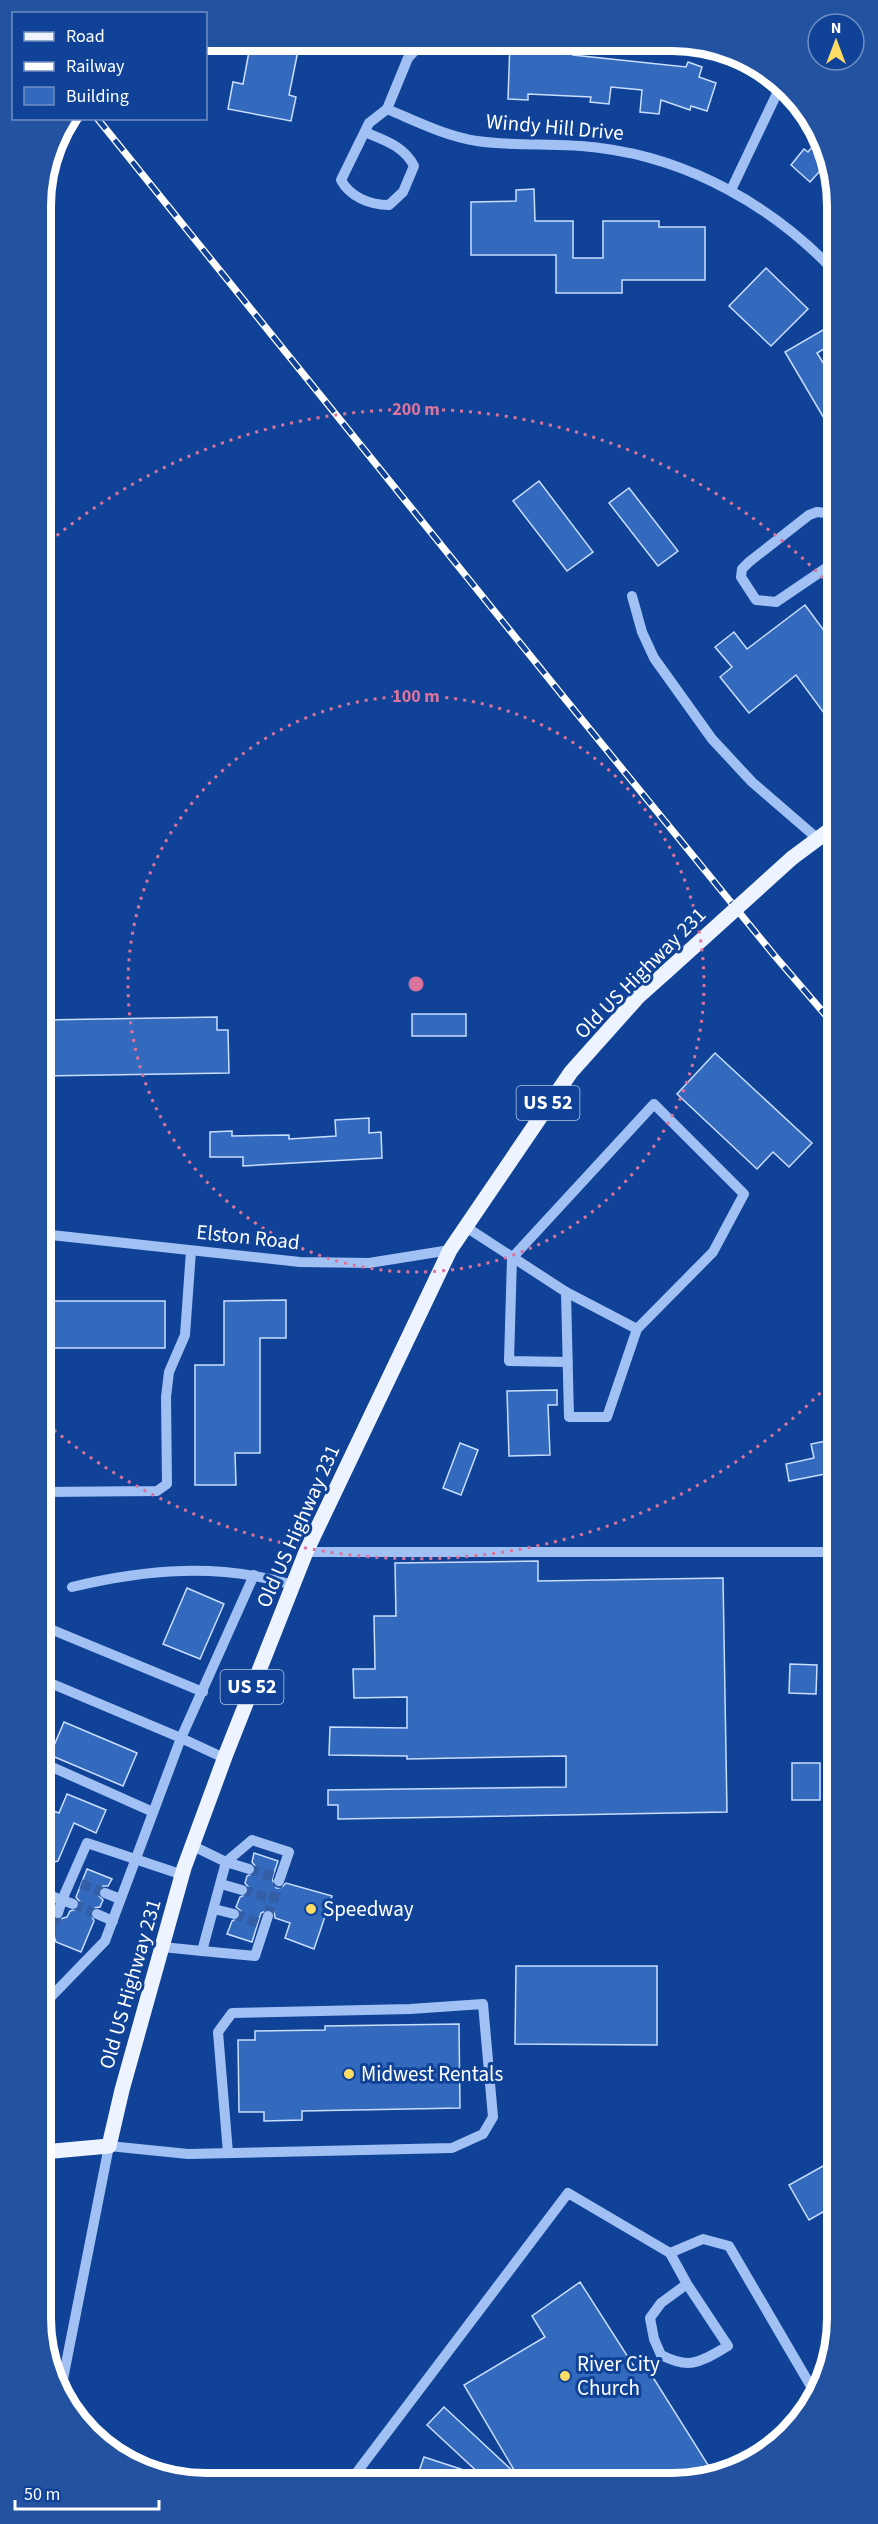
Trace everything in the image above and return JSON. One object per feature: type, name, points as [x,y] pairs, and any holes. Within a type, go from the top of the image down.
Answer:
[{"type":"main road","name":"Old US Highway 231","points":[[109,2146],[122,2090],[183,1875],[224,1758],[306,1552],[450,1250],[571,1072],[639,997],[792,858],[827,832]]},
{"type":"main road","points":[[51,2151],[109,2146]]},
{"type":"street","points":[[365,132],[397,146],[408,155],[414,166],[403,192],[389,205],[376,205],[347,191],[341,180],[369,123],[387,109],[408,58],[415,51]]},
{"type":"street","points":[[730,190],[777,92]]},
{"type":"street","name":"Windy Hill Drive","points":[[387,109],[437,130],[477,141],[585,146],[637,154],[687,170],[730,190],[780,223],[827,265]]},
{"type":"street","points":[[827,513],[817,512],[809,515],[749,562],[742,569],[741,577],[756,600],[776,602],[827,567]]},
{"type":"street","points":[[632,596],[642,632],[654,658],[712,739],[752,782],[818,839]]},
{"type":"street","points":[[566,1292],[568,1362],[569,1417],[608,1417],[637,1329],[713,1252],[744,1194],[654,1104],[512,1258],[510,1361],[568,1362]]},
{"type":"street","points":[[466,1227],[566,1292],[637,1329]]},
{"type":"street","name":"Elston Road","points":[[51,1235],[327,1263],[369,1263],[450,1250]]},
{"type":"street","points":[[51,1492],[157,1491],[167,1484],[166,1396],[170,1372],[185,1335],[191,1251]]},
{"type":"street","points":[[306,1552],[827,1552]]},
{"type":"street","points":[[72,1587],[124,1574],[206,1570],[254,1575],[293,1585]]},
{"type":"street","points":[[51,1997],[105,1941],[181,1738],[254,1575]]},
{"type":"street","points":[[51,1629],[203,1692]]},
{"type":"street","points":[[51,1683],[224,1758]]},
{"type":"street","points":[[51,1767],[153,1812]]},
{"type":"street","points":[[202,1951],[226,1862],[252,1840],[289,1852],[278,1879]]},
{"type":"street","points":[[58,1913],[68,1902],[87,1844],[183,1875]]},
{"type":"street","points":[[193,1846],[226,1862],[249,1869]]},
{"type":"street","points":[[221,1884],[242,1890]]},
{"type":"street","points":[[105,1893],[120,1899]]},
{"type":"street","points":[[51,1896],[68,1902]]},
{"type":"street","points":[[214,1909],[234,1914]]},
{"type":"street","points":[[97,1914],[113,1921]]},
{"type":"street","points":[[162,1947],[255,1956],[264,1921]]},
{"type":"street","points":[[109,2146],[188,2154],[452,2148],[483,2134],[493,2117],[483,2004],[410,2009],[231,2013],[218,2032],[228,2153]]},
{"type":"street","name":"Old US Highway 231","points":[[63,2378],[109,2146]]},
{"type":"street","points":[[356,2473],[568,2193],[670,2253],[687,2284],[728,2346],[699,2363],[680,2364],[661,2355],[654,2339],[650,2318],[662,2303],[687,2284]]},
{"type":"street","points":[[670,2253],[703,2239],[729,2246],[811,2386]]},
{"type":"building","points":[[249,51],[298,51],[289,95],[296,97],[291,121],[228,109],[233,82],[243,84]]},
{"type":"building","points":[[510,51],[573,51],[573,55],[686,67],[688,62],[702,67],[699,77],[716,83],[707,111],[691,106],[690,110],[661,100],[659,114],[640,112],[642,90],[611,87],[609,104],[590,102],[591,97],[528,94],[528,100],[508,99]]},
{"type":"building","points":[[814,145],[822,169],[810,182],[791,165],[804,149],[808,152]]},
{"type":"building","points":[[534,189],[535,221],[573,221],[573,258],[603,258],[603,221],[659,221],[659,227],[705,227],[705,280],[622,280],[622,293],[556,293],[556,255],[471,255],[471,202],[516,201],[516,190]]},
{"type":"building","points":[[766,268],[808,309],[771,346],[729,306]]},
{"type":"building","points":[[827,328],[827,347],[817,353],[827,369],[827,423],[785,352]]},
{"type":"building","points":[[539,481],[593,552],[567,571],[513,501]]},
{"type":"building","points":[[629,488],[678,551],[658,566],[609,503]]},
{"type":"building","points":[[805,605],[825,632],[827,630],[827,717],[796,675],[749,713],[720,677],[732,667],[715,647],[734,632],[747,649]]},
{"type":"building","points":[[412,1014],[466,1014],[466,1036],[412,1036]]},
{"type":"building","points":[[217,1017],[217,1030],[228,1030],[229,1073],[51,1076],[51,1020]]},
{"type":"building","points":[[715,1053],[812,1143],[789,1167],[773,1152],[757,1169],[677,1094]]},
{"type":"building","points":[[369,1118],[369,1133],[381,1132],[382,1158],[243,1166],[243,1157],[210,1157],[210,1132],[232,1131],[232,1136],[289,1135],[289,1139],[336,1136],[335,1120]]},
{"type":"building","points":[[286,1300],[286,1338],[260,1338],[260,1453],[235,1453],[236,1485],[195,1485],[195,1365],[224,1365],[224,1301]]},
{"type":"building","points":[[51,1301],[165,1301],[165,1348],[51,1348]]},
{"type":"building","points":[[557,1390],[557,1405],[548,1405],[550,1455],[509,1456],[507,1391]]},
{"type":"building","points":[[827,1441],[827,1474],[789,1481],[786,1464],[814,1458],[811,1444]]},
{"type":"building","points":[[460,1443],[478,1450],[461,1495],[443,1488]]},
{"type":"building","points":[[538,1561],[538,1581],[723,1578],[727,1812],[338,1819],[338,1805],[328,1805],[328,1790],[566,1787],[566,1756],[407,1759],[407,1756],[329,1755],[330,1727],[407,1728],[407,1697],[354,1698],[353,1669],[375,1669],[374,1616],[396,1616],[395,1563]]},
{"type":"building","points":[[187,1588],[224,1604],[200,1659],[163,1644]]},
{"type":"building","points":[[790,1664],[817,1665],[816,1694],[789,1693]]},
{"type":"building","points":[[64,1722],[137,1753],[123,1786],[51,1755]]},
{"type":"building","points":[[792,1763],[820,1763],[820,1800],[792,1800]]},
{"type":"building","points":[[67,1794],[106,1810],[96,1833],[74,1823],[58,1861],[51,1863],[51,1810],[59,1813]]},
{"type":"building","points":[[254,1853],[278,1861],[272,1879],[276,1888],[281,1888],[286,1883],[332,1896],[314,1949],[285,1938],[290,1923],[275,1918],[274,1911],[270,1909],[261,1913],[252,1942],[227,1934],[232,1921],[241,1916],[241,1911],[236,1907],[240,1897],[249,1893],[249,1888],[245,1883],[247,1876],[256,1872],[256,1867],[252,1862]]},
{"type":"building","points":[[87,1869],[112,1879],[108,1886],[103,1886],[98,1890],[98,1895],[103,1900],[100,1907],[93,1908],[90,1912],[94,1921],[81,1952],[56,1942],[53,1933],[51,1933],[51,1911],[52,1918],[56,1920],[67,1917],[70,1911],[78,1909],[80,1902],[76,1897]]},
{"type":"building","points":[[516,1966],[657,1966],[657,2045],[515,2044]]},
{"type":"building","name":"Midwest Rentals","points":[[459,2024],[460,2108],[302,2111],[302,2120],[264,2121],[264,2112],[239,2112],[238,2040],[255,2040],[255,2031],[325,2030],[325,2026]]},
{"type":"building","points":[[823,2166],[827,2173],[827,2210],[809,2220],[789,2185]]},
{"type":"building","name":"River City Church","points":[[580,2282],[635,2368],[644,2363],[710,2468],[682,2473],[516,2473],[464,2385],[545,2337],[532,2316]]},
{"type":"building","name":"River City Church","points":[[444,2407],[515,2473],[479,2473],[427,2425]]},
{"type":"building","name":"River City Church","points":[[424,2457],[473,2473],[418,2473]]},
{"type":"tunnel","points":[[249,1869],[275,1877]]},
{"type":"tunnel","points":[[268,1916],[279,1881]]},
{"type":"tunnel","points":[[81,1884],[105,1893]]},
{"type":"tunnel","points":[[242,1890],[274,1899]]},
{"type":"tunnel","points":[[73,1904],[97,1914]]},
{"type":"tunnel","points":[[51,1933],[58,1913]]},
{"type":"tunnel","points":[[234,1914],[258,1923]]},
{"type":"railway","points":[[99,120],[566,700],[827,1017]]},
{"type":"place","name":"Speedway","points":[[311,1909]]},
{"type":"place","name":"Midwest Rentals","points":[[349,2074]]},
{"type":"place","name":"River City Church","points":[[565,2376]]}]
